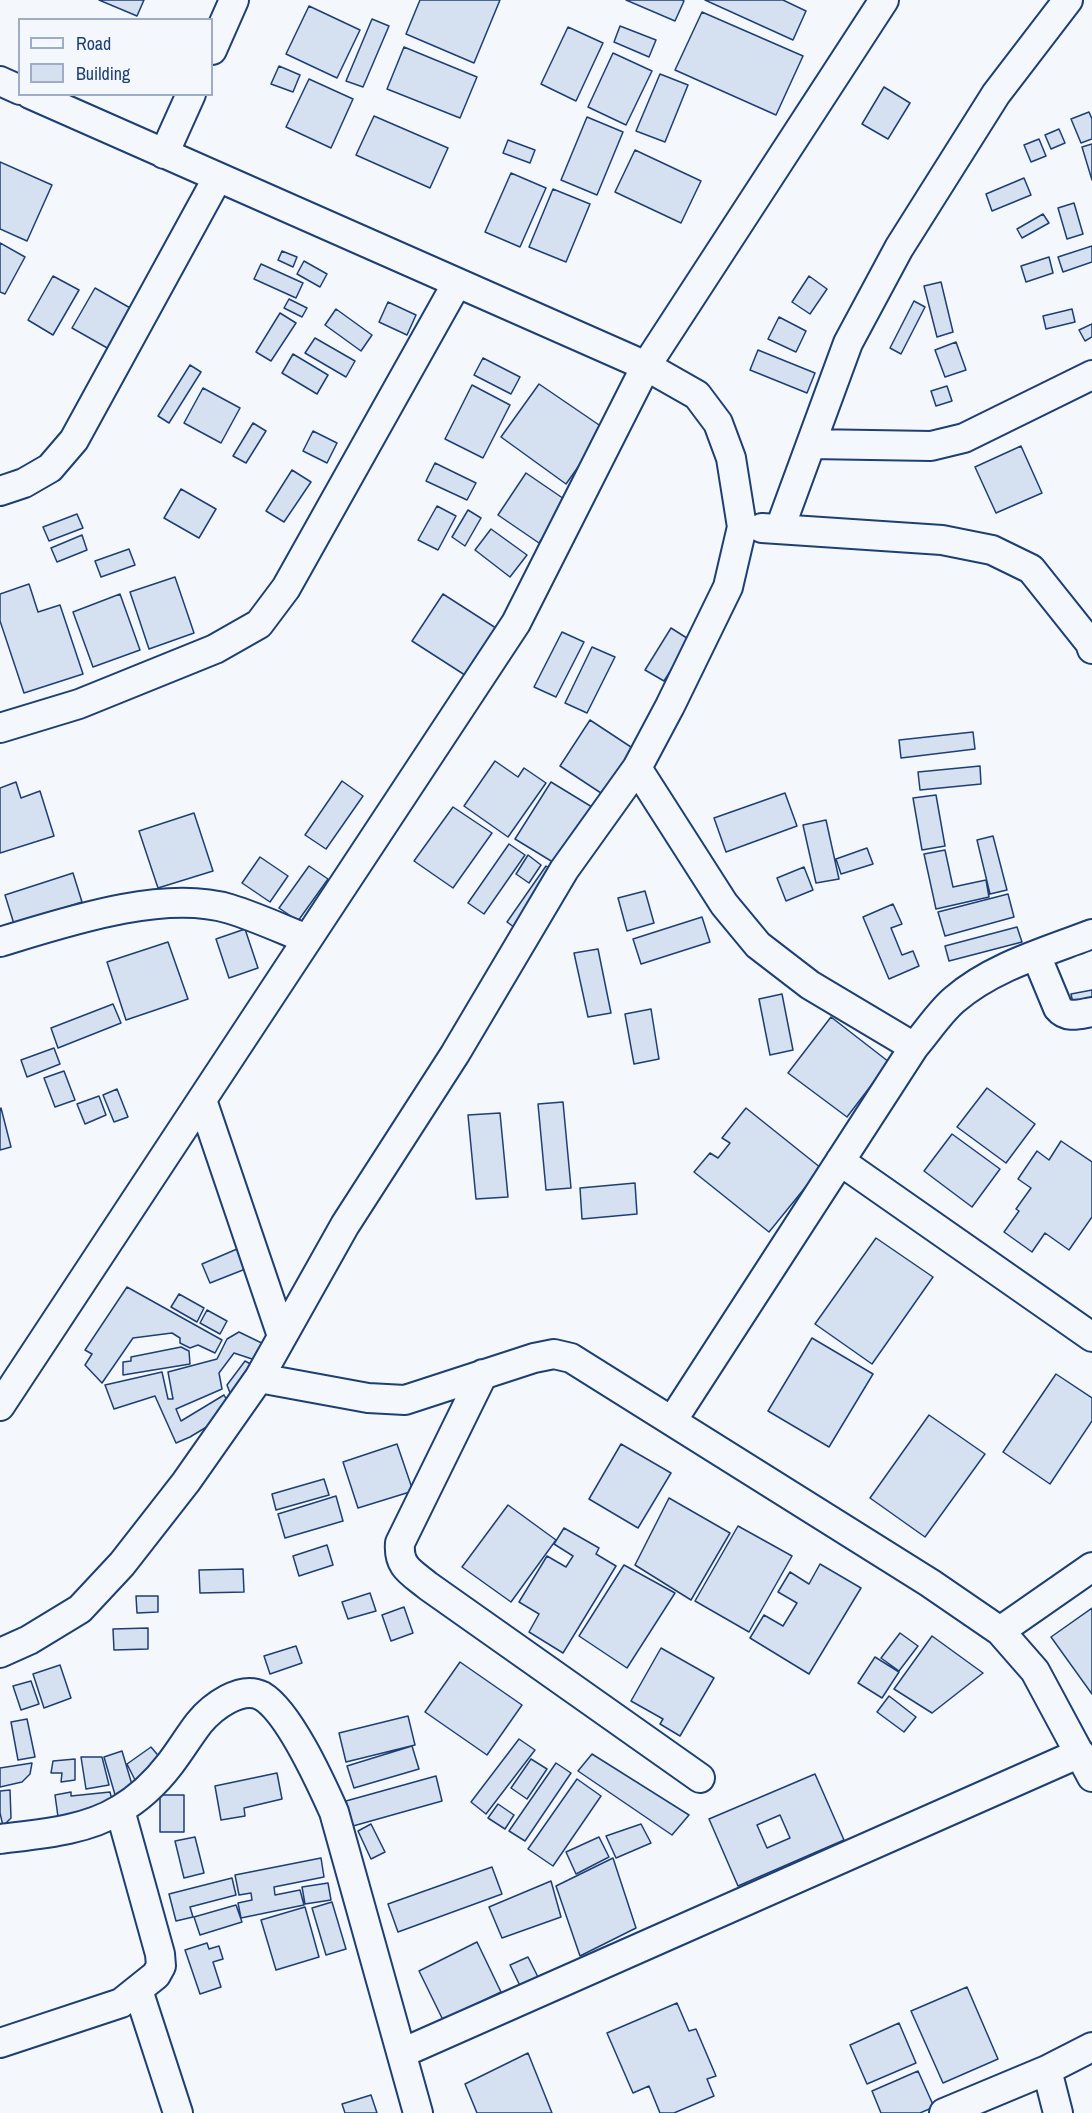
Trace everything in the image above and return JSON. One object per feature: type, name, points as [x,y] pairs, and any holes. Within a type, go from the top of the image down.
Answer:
[{"type":"street","points":[[213,48],[234,0]]},
{"type":"street","points":[[0,1406],[516,623],[646,366],[884,0]]},
{"type":"street","points":[[780,528],[848,343],[899,248],[996,94],[1068,0]]},
{"type":"street","points":[[0,81],[18,89]]},
{"type":"street","points":[[0,1653],[28,1640],[80,1609],[122,1564],[186,1482],[258,1378],[345,1225],[455,1054],[564,870],[637,768],[728,588],[742,527],[731,458],[718,423],[697,395],[646,366],[34,96]]},
{"type":"street","points":[[164,154],[190,96]]},
{"type":"street","points":[[0,491],[24,483],[50,468],[74,440],[218,177]]},
{"type":"street","points":[[0,728],[79,704],[215,649],[258,624],[286,588],[457,283]]},
{"type":"street","points":[[811,444],[931,447],[964,438],[1092,375]]},
{"type":"street","points":[[742,527],[942,540],[992,550],[1031,569],[1092,649]]},
{"type":"street","points":[[637,768],[724,904],[758,945],[810,985],[914,1047]]},
{"type":"street","points":[[0,942],[123,909],[186,902],[229,909],[307,939]]},
{"type":"street","points":[[672,1421],[914,1047],[952,1001],[982,979],[1092,934]]},
{"type":"street","points":[[1036,955],[1062,1013],[1073,1015],[1092,1012]]},
{"type":"street","points":[[202,1100],[282,1336]]},
{"type":"street","points":[[840,1161],[1092,1337]]},
{"type":"street","points":[[258,1378],[385,1400],[405,1400],[534,1358],[554,1354],[571,1358],[930,1582],[1000,1631],[1035,1671],[1086,1765],[402,2053]]},
{"type":"street","points":[[483,1374],[400,1543],[399,1555],[404,1566],[428,1586],[700,1778]]},
{"type":"street","points":[[1000,1631],[1092,1567]]},
{"type":"street","points":[[0,1839],[94,1823],[120,1810],[139,1796],[169,1766],[200,1721],[217,1706],[232,1697],[248,1693],[261,1696],[279,1710],[314,1769],[334,1812],[418,2113]]},
{"type":"street","points":[[0,2043],[121,2003],[156,1975],[161,1966],[160,1954],[120,1810]]},
{"type":"street","points":[[138,1990],[178,2113]]},
{"type":"street","points":[[944,2113],[1047,2070],[1092,2047]]},
{"type":"street","points":[[1047,2070],[1058,2113]]},
{"type":"building","points":[[99,0],[144,0],[137,16]]},
{"type":"building","points":[[420,0],[500,0],[474,63],[406,34]]},
{"type":"building","points":[[626,0],[682,0],[684,1],[675,21]]},
{"type":"building","points":[[705,0],[783,0],[806,11],[793,40]]},
{"type":"building","points":[[309,6],[360,30],[337,78],[286,54]]},
{"type":"building","points":[[702,12],[803,56],[776,115],[675,70]]},
{"type":"building","points":[[372,19],[389,26],[363,87],[346,81]]},
{"type":"building","points":[[620,26],[656,40],[649,57],[614,42]]},
{"type":"building","points":[[568,27],[603,43],[576,101],[541,84]]},
{"type":"building","points":[[404,47],[477,77],[460,118],[387,89]]},
{"type":"building","points":[[613,53],[652,71],[626,125],[588,107]]},
{"type":"building","points":[[279,66],[300,75],[293,92],[271,84]]},
{"type":"building","points":[[660,74],[688,85],[665,142],[636,131]]},
{"type":"building","points":[[309,79],[353,99],[331,148],[286,127]]},
{"type":"building","points":[[884,87],[910,103],[888,139],[862,124]]},
{"type":"building","points":[[1089,112],[1092,119],[1092,139],[1081,143],[1071,119]]},
{"type":"building","points":[[374,116],[448,148],[430,188],[356,155]]},
{"type":"building","points":[[587,117],[623,132],[597,195],[561,180]]},
{"type":"building","points":[[1059,129],[1065,143],[1051,149],[1045,135]]},
{"type":"building","points":[[1039,139],[1046,156],[1031,162],[1024,145]]},
{"type":"building","points":[[508,140],[535,150],[530,163],[503,153]]},
{"type":"building","points":[[1092,144],[1092,180],[1082,147]]},
{"type":"building","points":[[635,150],[701,181],[681,223],[615,192]]},
{"type":"building","points":[[0,162],[52,185],[27,241],[0,229]]},
{"type":"building","points":[[511,173],[546,188],[520,247],[485,232]]},
{"type":"building","points":[[1024,178],[1031,195],[992,211],[986,194]]},
{"type":"building","points":[[553,189],[590,204],[566,262],[529,247]]},
{"type":"building","points":[[1074,203],[1083,234],[1067,239],[1058,208]]},
{"type":"building","points":[[1043,214],[1049,223],[1022,238],[1017,229]]},
{"type":"building","points":[[0,243],[25,257],[5,294],[0,292]]},
{"type":"building","points":[[1092,246],[1092,262],[1063,272],[1058,257]]},
{"type":"building","points":[[282,251],[297,257],[293,267],[278,260]]},
{"type":"building","points":[[1049,257],[1053,273],[1026,282],[1021,266]]},
{"type":"building","points":[[304,261],[327,274],[320,287],[297,274]]},
{"type":"building","points":[[261,264],[303,283],[296,298],[254,279]]},
{"type":"building","points":[[53,276],[79,290],[53,335],[28,320]]},
{"type":"building","points":[[809,276],[827,289],[810,314],[792,302]]},
{"type":"building","points":[[941,282],[953,332],[937,337],[924,286]]},
{"type":"building","points":[[95,288],[132,309],[109,349],[72,328]]},
{"type":"building","points":[[289,299],[307,308],[302,317],[284,308]]},
{"type":"building","points":[[914,301],[925,307],[901,354],[890,348]]},
{"type":"building","points":[[388,302],[416,315],[407,335],[379,322]]},
{"type":"building","points":[[336,309],[372,335],[361,351],[325,325]]},
{"type":"building","points":[[1072,309],[1075,322],[1046,329],[1043,316]]},
{"type":"building","points":[[280,313],[296,323],[271,361],[256,352]]},
{"type":"building","points":[[779,317],[806,331],[796,352],[768,339]]},
{"type":"building","points":[[1092,324],[1092,337],[1085,341],[1079,330]]},
{"type":"building","points":[[315,338],[355,361],[346,377],[305,353]]},
{"type":"building","points":[[956,342],[966,370],[945,377],[935,350]]},
{"type":"building","points":[[758,350],[815,373],[807,393],[750,370]]},
{"type":"building","points":[[293,354],[328,375],[317,394],[282,373]]},
{"type":"building","points":[[483,358],[520,377],[511,394],[474,375]]},
{"type":"building","points":[[190,365],[201,372],[169,423],[158,416]]},
{"type":"building","points":[[539,384],[605,429],[566,484],[501,437]]},
{"type":"building","points":[[472,385],[510,405],[483,458],[445,439]]},
{"type":"building","points":[[947,386],[952,401],[936,406],[931,391]]},
{"type":"building","points":[[203,388],[240,408],[221,443],[184,423]]},
{"type":"building","points":[[253,423],[266,431],[246,463],[233,456]]},
{"type":"building","points":[[313,431],[337,443],[327,463],[303,451]]},
{"type":"building","points":[[1021,446],[1042,493],[996,513],[975,467]]},
{"type":"building","points":[[435,463],[476,483],[467,500],[426,481]]},
{"type":"building","points":[[292,470],[311,482],[284,522],[266,511]]},
{"type":"building","points":[[526,473],[567,501],[539,543],[498,515]]},
{"type":"building","points":[[181,489],[216,509],[199,538],[164,518]]},
{"type":"building","points":[[437,506],[456,516],[438,550],[418,540]]},
{"type":"building","points":[[468,510],[481,518],[465,546],[452,537]]},
{"type":"building","points":[[77,514],[83,528],[49,541],[43,527]]},
{"type":"building","points":[[491,529],[527,555],[510,577],[475,550]]},
{"type":"building","points":[[82,535],[87,550],[57,562],[51,548]]},
{"type":"building","points":[[129,549],[135,565],[101,577],[95,561]]},
{"type":"building","points":[[175,577],[194,633],[149,649],[130,592]]},
{"type":"building","points":[[29,584],[38,612],[60,605],[83,674],[24,693],[0,621],[0,594]]},
{"type":"building","points":[[120,594],[140,650],[93,667],[73,612]]},
{"type":"building","points":[[443,594],[499,630],[468,677],[412,641]]},
{"type":"building","points":[[671,628],[690,640],[664,681],[645,670]]},
{"type":"building","points":[[562,632],[584,642],[556,697],[534,687]]},
{"type":"building","points":[[592,647],[615,657],[587,713],[565,703]]},
{"type":"building","points":[[590,720],[637,751],[607,797],[560,766]]},
{"type":"building","points":[[973,732],[975,749],[901,758],[899,740]]},
{"type":"building","points":[[495,761],[518,777],[524,768],[546,783],[508,837],[464,806]]},
{"type":"building","points":[[980,766],[981,784],[920,790],[918,772]]},
{"type":"building","points":[[342,781],[363,796],[326,849],[305,835]]},
{"type":"building","points":[[16,782],[21,798],[40,791],[54,836],[0,853],[0,788]]},
{"type":"building","points":[[551,782],[592,807],[556,864],[515,839]]},
{"type":"building","points":[[785,793],[797,826],[726,852],[714,818]]},
{"type":"building","points":[[936,795],[945,846],[922,850],[913,798]]},
{"type":"building","points":[[453,807],[492,833],[453,888],[414,861]]},
{"type":"building","points":[[194,813],[213,871],[158,888],[139,831]]},
{"type":"building","points":[[826,820],[839,879],[816,883],[803,825]]},
{"type":"building","points":[[993,836],[1007,890],[990,894],[977,840]]},
{"type":"building","points":[[509,844],[525,855],[484,914],[468,903]]},
{"type":"building","points":[[867,848],[873,864],[841,874],[836,859]]},
{"type":"building","points":[[945,850],[953,887],[986,880],[989,897],[936,909],[924,854]]},
{"type":"building","points":[[528,855],[541,865],[529,883],[516,874]]},
{"type":"building","points":[[260,857],[288,876],[270,902],[242,883]]},
{"type":"building","points":[[309,866],[328,879],[298,921],[279,908]]},
{"type":"building","points":[[546,866],[557,874],[518,930],[507,922]]},
{"type":"building","points":[[804,867],[813,890],[786,901],[777,878]]},
{"type":"building","points":[[73,873],[82,902],[14,924],[5,895]]},
{"type":"building","points":[[645,891],[654,923],[627,931],[618,898]]},
{"type":"building","points":[[1008,894],[1014,917],[945,936],[938,912]]},
{"type":"building","points":[[893,904],[902,924],[891,928],[902,955],[913,951],[919,966],[889,979],[863,917]]},
{"type":"building","points":[[702,917],[710,942],[641,964],[633,939]]},
{"type":"building","points":[[1017,927],[1022,942],[949,961],[945,946]]},
{"type":"building","points":[[245,929],[258,968],[229,978],[216,939]]},
{"type":"building","points":[[168,942],[188,999],[126,1020],[107,962]]},
{"type":"building","points":[[598,949],[611,1013],[588,1017],[574,953]]},
{"type":"building","points":[[1092,990],[1092,1010],[1075,1013],[1071,994]]},
{"type":"building","points":[[782,994],[793,1050],[770,1055],[759,999]]},
{"type":"building","points":[[113,1004],[121,1023],[58,1048],[51,1028]]},
{"type":"building","points":[[651,1009],[659,1059],[634,1064],[625,1014]]},
{"type":"building","points":[[831,1017],[889,1062],[847,1117],[788,1073]]},
{"type":"building","points":[[54,1048],[60,1064],[27,1077],[21,1060]]},
{"type":"building","points":[[64,1071],[75,1100],[55,1107],[44,1078]]},
{"type":"building","points":[[987,1088],[1035,1124],[1006,1163],[957,1127]]},
{"type":"building","points":[[117,1089],[128,1117],[114,1122],[103,1095]]},
{"type":"building","points":[[99,1096],[106,1115],[85,1124],[77,1104]]},
{"type":"building","points":[[563,1102],[571,1188],[546,1190],[538,1104]]},
{"type":"building","points":[[746,1108],[821,1168],[769,1232],[694,1172],[710,1153],[718,1158],[730,1143],[722,1138]]},
{"type":"building","points":[[0,1109],[11,1147],[0,1150]]},
{"type":"building","points":[[500,1113],[508,1197],[476,1199],[468,1115]]},
{"type":"building","points":[[952,1134],[1000,1169],[972,1207],[924,1171]]},
{"type":"building","points":[[1061,1141],[1092,1162],[1092,1217],[1069,1250],[1045,1233],[1032,1252],[1004,1232],[1019,1211],[1016,1209],[1031,1188],[1018,1179],[1037,1151],[1049,1160]]},
{"type":"building","points":[[635,1183],[637,1214],[582,1219],[580,1188]]},
{"type":"building","points":[[876,1238],[933,1277],[872,1364],[815,1324]]},
{"type":"building","points":[[244,1246],[253,1266],[210,1283],[202,1264]]},
{"type":"building","points":[[127,1287],[222,1340],[215,1353],[198,1345],[190,1348],[180,1343],[180,1338],[172,1333],[133,1338],[102,1383],[85,1365],[92,1354],[85,1350]]},
{"type":"building","points":[[179,1294],[204,1308],[197,1322],[171,1307]]},
{"type":"building","points":[[207,1310],[227,1321],[220,1334],[200,1323]]},
{"type":"building","points":[[239,1332],[272,1348],[261,1362],[234,1353],[219,1373],[222,1389],[176,1409],[181,1421],[224,1395],[233,1411],[176,1443],[155,1396],[114,1409],[105,1385],[162,1372],[168,1399],[173,1399],[168,1372],[217,1359],[227,1339]]},
{"type":"building","points":[[812,1338],[873,1374],[829,1447],[768,1411]]},
{"type":"building","points":[[181,1347],[189,1351],[190,1364],[123,1375],[123,1362],[131,1361],[131,1357]]},
{"type":"building","points":[[245,1361],[262,1370],[234,1403],[227,1385]]},
{"type":"building","points":[[1056,1374],[1092,1398],[1092,1421],[1050,1484],[1003,1452]]},
{"type":"building","points":[[929,1415],[985,1454],[925,1537],[870,1498]]},
{"type":"building","points":[[397,1444],[413,1491],[358,1508],[343,1462]]},
{"type":"building","points":[[621,1444],[671,1473],[638,1528],[589,1499]]},
{"type":"building","points":[[324,1479],[329,1495],[276,1510],[272,1494]]},
{"type":"building","points":[[336,1496],[343,1521],[285,1538],[278,1514]]},
{"type":"building","points":[[669,1498],[730,1533],[691,1600],[635,1565]]},
{"type":"building","points":[[508,1505],[556,1540],[511,1602],[462,1567]]},
{"type":"building","points":[[738,1526],[792,1556],[749,1632],[695,1601]]},
{"type":"building","points":[[564,1528],[599,1548],[596,1554],[616,1566],[563,1653],[529,1632],[539,1614],[519,1602],[547,1556],[566,1567],[573,1556],[554,1544]]},
{"type":"building","points":[[327,1545],[333,1565],[299,1576],[293,1556]]},
{"type":"building","points":[[820,1564],[861,1588],[809,1674],[750,1638],[764,1615],[783,1626],[797,1603],[778,1592],[790,1572],[809,1584]]},
{"type":"building","points":[[624,1565],[675,1593],[627,1668],[579,1636]]},
{"type":"building","points":[[243,1569],[244,1592],[200,1593],[199,1570]]},
{"type":"building","points":[[370,1593],[376,1611],[348,1619],[342,1602]]},
{"type":"building","points":[[136,1596],[158,1596],[158,1612],[137,1613]]},
{"type":"building","points":[[404,1607],[413,1633],[391,1641],[382,1615]]},
{"type":"building","points":[[1092,1608],[1092,1694],[1051,1637]]},
{"type":"building","points":[[148,1628],[148,1649],[114,1650],[113,1629]]},
{"type":"building","points":[[900,1633],[918,1646],[899,1671],[881,1658]]},
{"type":"building","points":[[932,1636],[983,1673],[932,1713],[894,1689]]},
{"type":"building","points":[[296,1646],[302,1663],[270,1674],[264,1656]]},
{"type":"building","points":[[661,1648],[714,1678],[680,1736],[660,1724],[663,1719],[631,1701]]},
{"type":"building","points":[[875,1657],[899,1672],[882,1698],[858,1683]]},
{"type":"building","points":[[460,1662],[522,1705],[487,1755],[425,1712]]},
{"type":"building","points":[[60,1665],[71,1698],[44,1708],[33,1674]]},
{"type":"building","points":[[31,1681],[39,1704],[21,1710],[13,1686]]},
{"type":"building","points":[[889,1696],[916,1717],[904,1732],[877,1712]]},
{"type":"building","points":[[408,1716],[415,1745],[346,1762],[339,1733]]},
{"type":"building","points":[[27,1719],[35,1757],[18,1760],[11,1722]]},
{"type":"building","points":[[519,1739],[535,1750],[486,1814],[471,1802]]},
{"type":"building","points":[[412,1746],[419,1769],[354,1788],[347,1766]]},
{"type":"building","points":[[151,1747],[162,1760],[137,1784],[127,1764]]},
{"type":"building","points":[[122,1751],[133,1788],[118,1805],[104,1757]]},
{"type":"building","points":[[592,1754],[689,1815],[672,1835],[578,1771]]},
{"type":"building","points":[[81,1757],[102,1757],[109,1785],[86,1789]]},
{"type":"building","points":[[75,1759],[75,1780],[61,1782],[62,1773],[51,1773],[53,1761]]},
{"type":"building","points":[[531,1759],[547,1769],[527,1799],[511,1788]]},
{"type":"building","points":[[32,1763],[30,1774],[22,1782],[0,1787],[0,1768]]},
{"type":"building","points":[[556,1763],[571,1773],[525,1841],[509,1831]]},
{"type":"building","points":[[277,1773],[282,1799],[244,1808],[245,1816],[221,1820],[215,1786]]},
{"type":"building","points":[[815,1774],[844,1840],[738,1886],[709,1819]],"holes":[[[780,1815],[790,1838],[767,1848],[757,1825]]]},
{"type":"building","points":[[436,1776],[442,1801],[353,1826],[346,1801]]},
{"type":"building","points":[[577,1779],[601,1796],[553,1866],[528,1849]]},
{"type":"building","points":[[10,1790],[11,1818],[3,1826],[0,1813],[0,1791]]},
{"type":"building","points":[[71,1792],[71,1796],[110,1792],[114,1808],[59,1824],[55,1795]]},
{"type":"building","points":[[160,1795],[184,1795],[184,1832],[160,1832]]},
{"type":"building","points":[[498,1804],[514,1815],[505,1829],[488,1818]]},
{"type":"building","points":[[371,1824],[385,1852],[371,1859],[358,1831]]},
{"type":"building","points":[[641,1824],[651,1843],[616,1858],[606,1836]]},
{"type":"building","points":[[195,1837],[204,1873],[184,1878],[175,1841]]},
{"type":"building","points":[[599,1837],[609,1857],[576,1874],[566,1852]]},
{"type":"building","points":[[321,1858],[324,1877],[274,1887],[275,1895],[300,1890],[304,1905],[241,1918],[238,1903],[252,1900],[251,1893],[239,1895],[235,1875]]},
{"type":"building","points":[[613,1858],[636,1928],[580,1956],[556,1886]]},
{"type":"building","points":[[492,1867],[502,1894],[398,1932],[388,1904]]},
{"type":"building","points":[[232,1878],[236,1895],[190,1907],[193,1917],[176,1921],[169,1894]]},
{"type":"building","points":[[551,1881],[561,1917],[502,1938],[489,1907]]},
{"type":"building","points":[[328,1883],[331,1900],[305,1904],[302,1887]]},
{"type":"building","points":[[332,1902],[346,1949],[326,1955],[312,1908]]},
{"type":"building","points":[[236,1905],[242,1922],[200,1935],[194,1917]]},
{"type":"building","points":[[305,1907],[319,1957],[276,1970],[261,1920]]},
{"type":"building","points":[[477,1942],[501,1992],[443,2020],[419,1971]]},
{"type":"building","points":[[207,1943],[209,1949],[219,1946],[223,1959],[213,1962],[221,1987],[200,1994],[185,1950]]},
{"type":"building","points":[[528,1957],[541,1983],[523,1992],[510,1965]]},
{"type":"building","points":[[967,1987],[998,2059],[943,2083],[911,2011]]},
{"type":"building","points":[[677,2003],[689,2031],[696,2029],[716,2076],[707,2079],[714,2096],[674,2113],[660,2113],[649,2086],[633,2093],[607,2033]]},
{"type":"building","points":[[899,2023],[916,2063],[867,2084],[850,2045]]},
{"type":"building","points":[[528,2053],[552,2113],[477,2113],[465,2084]]},
{"type":"building","points":[[918,2071],[934,2107],[920,2113],[881,2113],[872,2091]]},
{"type":"building","points":[[371,2095],[377,2113],[345,2113],[342,2104]]}]
